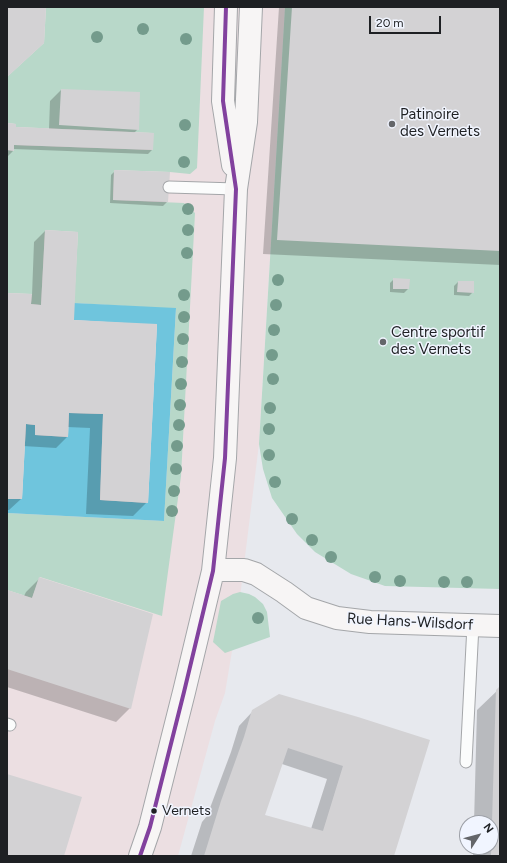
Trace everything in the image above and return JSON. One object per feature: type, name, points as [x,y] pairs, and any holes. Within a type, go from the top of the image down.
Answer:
[{"type":"main road","points":[[226,7],[223,101],[236,189]]},
{"type":"main road","points":[[140,856],[150,827],[184,692],[212,571],[225,458],[236,189],[246,122],[251,7]]},
{"type":"main road","name":"Rue Hans-Wilsdorf","points":[[212,571],[244,570],[256,574],[306,608],[337,618],[370,622],[500,626]]},
{"type":"lane","points":[[169,187],[236,189]]},
{"type":"lane","points":[[466,762],[473,626]]},
{"type":"shaded area","points":[[7,7],[285,7],[259,444],[237,621],[225,693],[215,721],[178,856],[7,856]]},
{"type":"green space","points":[[46,7],[204,7],[197,168],[190,174],[114,170],[113,200],[184,203],[195,213],[181,476],[162,616],[40,577],[32,598],[7,590],[7,513],[164,521],[176,309],[74,303],[78,232],[45,230],[41,305],[31,304],[32,294],[7,293],[7,150],[14,151],[14,145],[153,150],[153,133],[16,127],[16,124],[7,123],[7,77],[44,43]]},
{"type":"green space","name":"Centre sportif des Vernets","points":[[285,7],[500,7],[500,589],[385,586],[351,574],[315,552],[297,534],[272,498],[263,469],[259,444]]},
{"type":"green space","points":[[240,592],[255,597],[263,604],[267,612],[270,637],[225,653],[213,642],[221,601]]},
{"type":"water","points":[[74,303],[176,308],[164,521],[7,513],[7,499],[22,499],[26,424],[35,425],[35,435],[68,437],[69,413],[103,414],[100,500],[148,503],[157,325],[74,320]]},
{"type":"building","points":[[7,7],[46,7],[44,43],[7,77]]},
{"type":"building","name":"Patinoire des Vernets","points":[[292,7],[500,7],[500,251],[277,240]]},
{"type":"building","points":[[61,89],[140,92],[139,130],[59,125]]},
{"type":"building","points":[[7,123],[16,124],[16,127],[154,133],[153,150],[14,145],[14,151],[7,150]]},
{"type":"building","points":[[114,170],[170,172],[168,202],[113,200]]},
{"type":"building","points":[[45,230],[78,232],[74,320],[157,324],[148,503],[100,500],[103,414],[69,413],[68,437],[35,435],[35,425],[26,424],[22,499],[7,499],[7,293],[32,294],[31,304],[41,305]]},
{"type":"building","points":[[393,278],[410,279],[409,289],[393,289]]},
{"type":"building","points":[[458,281],[474,281],[474,293],[457,292]]},
{"type":"building","points":[[39,577],[153,614],[131,709],[7,669],[7,590],[32,598]]},
{"type":"building","points":[[500,686],[500,856],[491,856],[499,855],[499,815],[492,815],[496,690]]},
{"type":"building","points":[[279,694],[430,740],[394,856],[204,856],[252,710]],"holes":[[[288,748],[343,766],[323,831],[265,815]]]},
{"type":"building","points":[[7,774],[82,797],[64,856],[7,856]]},
{"type":"transit line","points":[[140,856],[150,827],[213,571],[225,458],[236,189],[223,101],[226,7]]},
{"type":"place","name":"Patinoire des Vernets","points":[[392,124]]},
{"type":"place","name":"Centre sportif des Vernets","points":[[383,342]]},
{"type":"place","name":"Vernets","points":[[154,811]]}]
